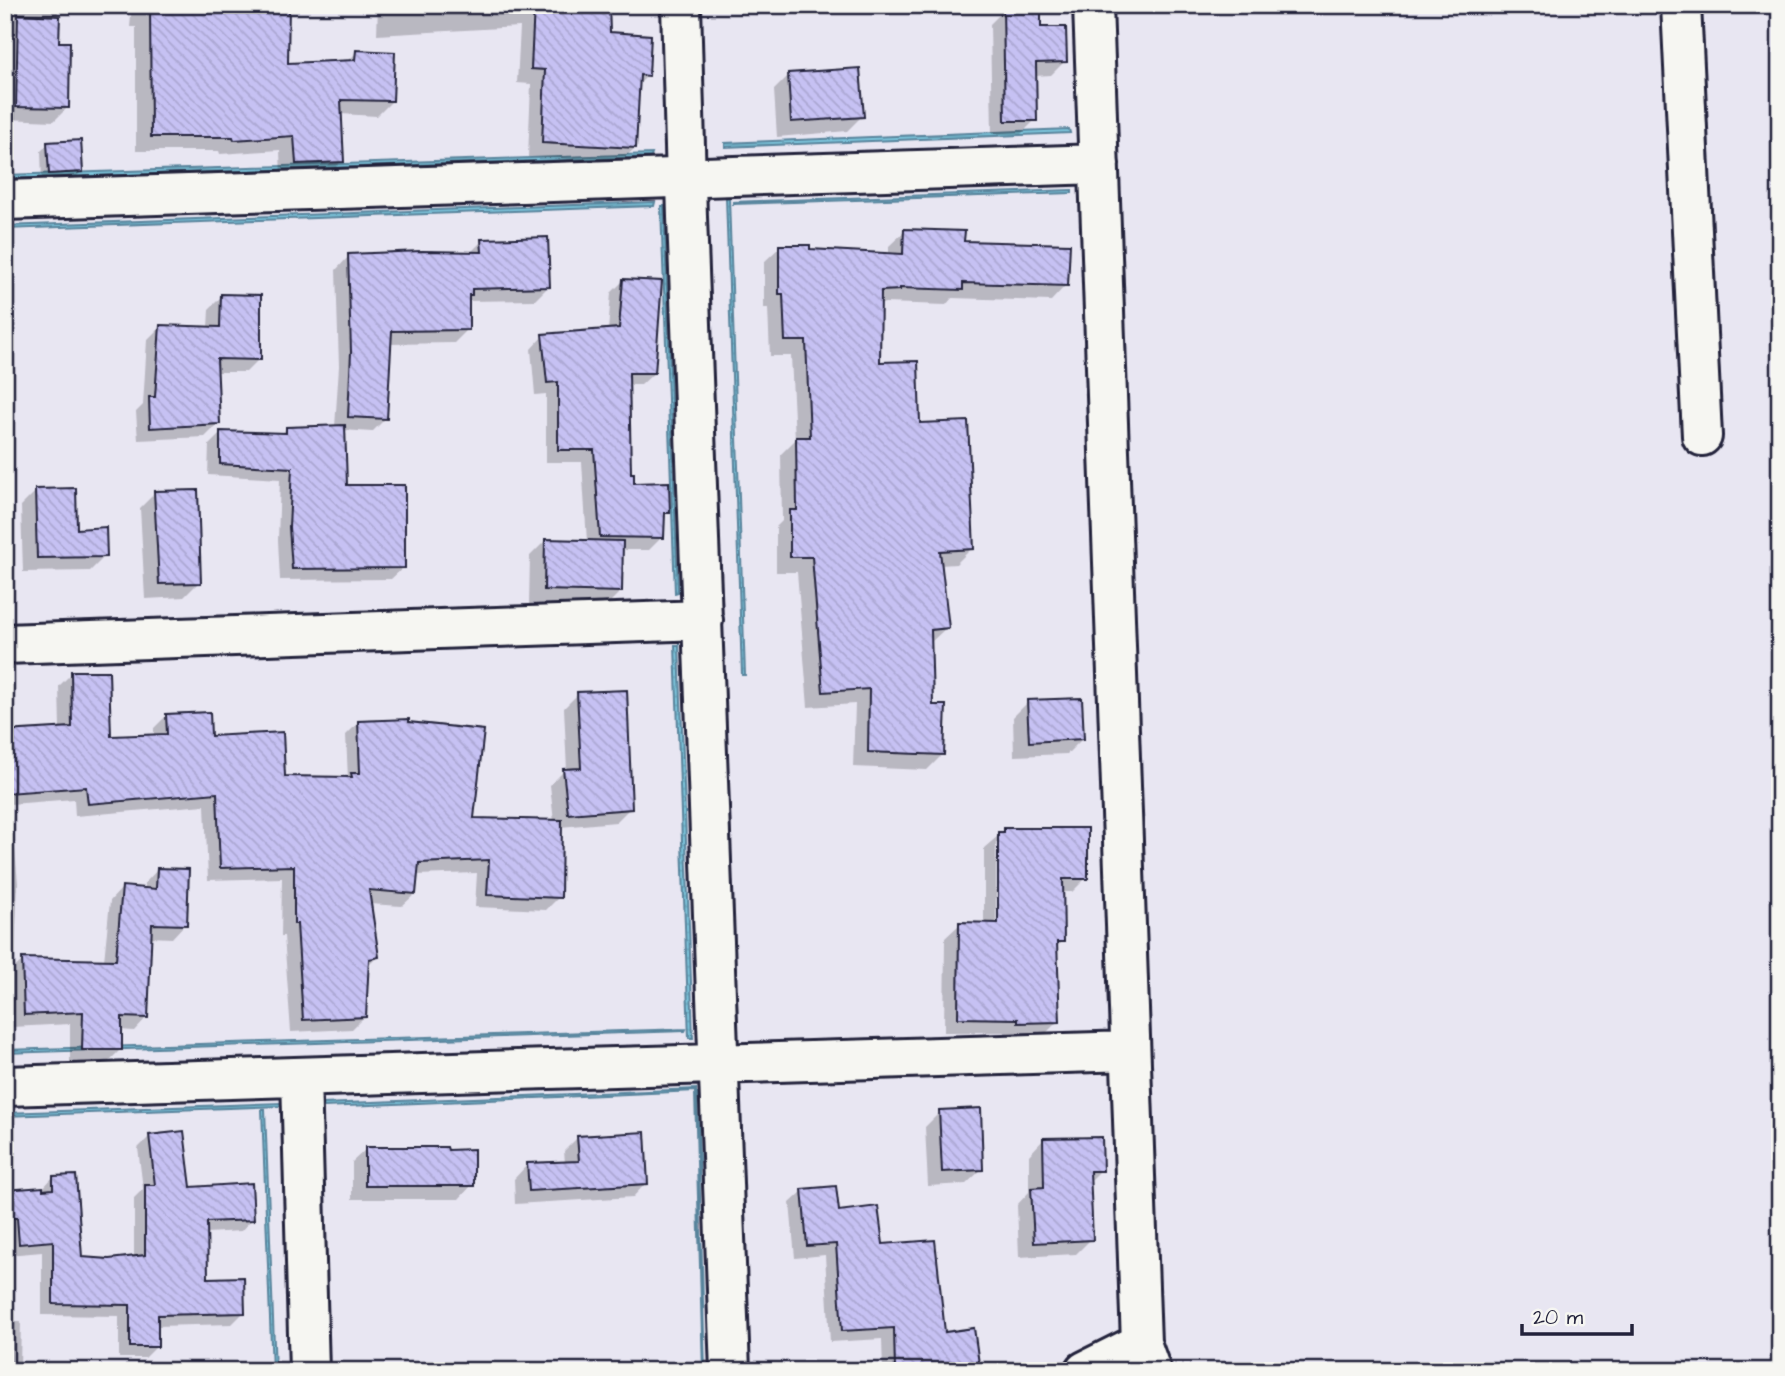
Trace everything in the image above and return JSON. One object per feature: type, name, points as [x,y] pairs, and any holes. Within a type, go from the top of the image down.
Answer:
[{"type":"street","points":[[681,5],[730,1371]]},
{"type":"street","points":[[1085,1371],[1146,1357],[1130,1051],[1093,5]]},
{"type":"street","points":[[1681,5],[1702,436]]},
{"type":"street","points":[[5,200],[1099,164]]},
{"type":"street","points":[[5,644],[703,620]]},
{"type":"street","points":[[5,1086],[1130,1051]]},
{"type":"street","points":[[301,1077],[309,1371]]},
{"type":"water","points":[[1069,129],[1070,133],[725,147],[725,143]]},
{"type":"water","points":[[652,154],[651,157],[5,179],[5,175]]},
{"type":"water","points":[[1072,190],[1072,193],[733,204],[733,202]]},
{"type":"water","points":[[726,197],[729,198],[745,675],[742,675]]},
{"type":"water","points":[[655,202],[654,206],[5,229],[5,226]]},
{"type":"water","points":[[661,206],[664,206],[678,592],[675,593]]},
{"type":"water","points":[[675,645],[679,645],[693,1038],[689,1038]]},
{"type":"water","points":[[686,1029],[685,1031],[5,1053],[5,1050]]},
{"type":"water","points":[[696,1089],[324,1107],[323,1104]]},
{"type":"water","points":[[697,1093],[705,1371],[703,1371]]},
{"type":"water","points":[[282,1103],[282,1106],[5,1116],[5,1113]]},
{"type":"water","points":[[262,1109],[265,1109],[275,1371],[272,1371]]},
{"type":"building","points":[[150,5],[289,5],[288,63],[355,60],[356,50],[395,52],[393,101],[341,100],[344,162],[296,164],[294,136],[234,140],[233,137],[151,137]]},
{"type":"building","points":[[534,5],[609,5],[610,32],[651,35],[649,76],[640,75],[636,148],[542,143],[545,70],[531,69]]},
{"type":"building","points":[[1003,8],[1041,9],[1041,27],[1066,27],[1067,62],[1036,63],[1037,121],[1005,121]]},
{"type":"building","points":[[18,14],[60,16],[59,42],[70,42],[69,108],[16,107]]},
{"type":"building","points":[[860,68],[864,117],[791,122],[788,73]]},
{"type":"building","points":[[81,140],[83,172],[49,174],[47,142]]},
{"type":"building","points":[[904,229],[965,231],[964,241],[1070,244],[1068,286],[963,283],[963,290],[900,288],[881,291],[880,362],[918,361],[920,423],[968,421],[974,549],[940,551],[949,628],[931,630],[933,705],[946,705],[944,755],[868,752],[869,689],[823,692],[812,557],[790,557],[790,510],[797,510],[796,437],[810,437],[806,341],[785,341],[783,294],[779,294],[779,245],[810,245],[810,249],[903,254]]},
{"type":"building","points":[[548,237],[550,287],[472,289],[472,295],[469,295],[469,330],[392,331],[387,419],[348,417],[351,352],[348,254],[482,252],[481,239]]},
{"type":"building","points":[[623,279],[662,281],[655,373],[629,373],[631,473],[634,473],[634,483],[669,482],[670,513],[665,513],[664,538],[600,537],[594,450],[558,450],[558,382],[547,383],[542,334],[619,328]]},
{"type":"building","points":[[221,294],[261,295],[261,360],[217,359],[220,424],[150,428],[149,397],[155,397],[160,325],[220,327]]},
{"type":"building","points":[[345,425],[347,485],[405,485],[405,568],[292,569],[289,527],[292,468],[220,464],[220,431],[286,433],[286,427]]},
{"type":"building","points":[[76,488],[77,529],[106,527],[107,557],[37,558],[35,489]]},
{"type":"building","points":[[198,490],[201,583],[159,584],[154,491]]},
{"type":"building","points":[[545,539],[623,541],[622,592],[544,590]]},
{"type":"building","points":[[71,671],[109,671],[111,736],[167,734],[166,714],[210,712],[211,736],[283,732],[285,776],[352,777],[351,773],[360,773],[358,721],[409,719],[409,722],[484,730],[474,818],[562,820],[561,898],[487,895],[489,860],[419,863],[416,894],[369,890],[379,957],[369,959],[366,1017],[303,1020],[297,924],[294,924],[294,866],[220,868],[217,793],[88,804],[86,787],[8,793],[5,731],[72,727]]},
{"type":"building","points":[[627,690],[632,809],[568,814],[563,769],[581,768],[577,692]]},
{"type":"building","points":[[1082,698],[1084,739],[1029,742],[1027,700]]},
{"type":"building","points":[[1004,828],[1088,828],[1088,879],[1063,879],[1064,942],[1057,942],[1060,1022],[1018,1023],[1018,1019],[958,1018],[959,922],[998,923],[998,832],[1004,832]]},
{"type":"building","points":[[157,868],[189,869],[187,925],[152,924],[148,1018],[122,1017],[122,1050],[82,1050],[83,1012],[24,1015],[22,958],[116,960],[122,886],[156,889]]},
{"type":"building","points":[[981,1108],[983,1170],[942,1172],[939,1110]]},
{"type":"building","points":[[184,1131],[191,1187],[252,1183],[254,1220],[207,1222],[208,1278],[244,1277],[245,1313],[158,1315],[158,1347],[130,1347],[130,1305],[53,1304],[53,1241],[19,1244],[17,1218],[5,1218],[5,1190],[43,1187],[43,1190],[53,1189],[53,1176],[76,1175],[82,1257],[109,1259],[145,1255],[145,1185],[155,1185],[149,1135]]},
{"type":"building","points":[[645,1132],[648,1184],[529,1191],[527,1163],[579,1161],[577,1136]]},
{"type":"building","points":[[1102,1137],[1103,1171],[1090,1171],[1093,1240],[1034,1243],[1031,1188],[1044,1187],[1043,1138]]},
{"type":"building","points":[[365,1147],[474,1149],[474,1186],[365,1186]]},
{"type":"building","points":[[836,1186],[839,1211],[878,1206],[883,1244],[935,1240],[945,1332],[974,1328],[980,1371],[895,1371],[894,1328],[842,1331],[836,1244],[807,1246],[802,1189]]}]
